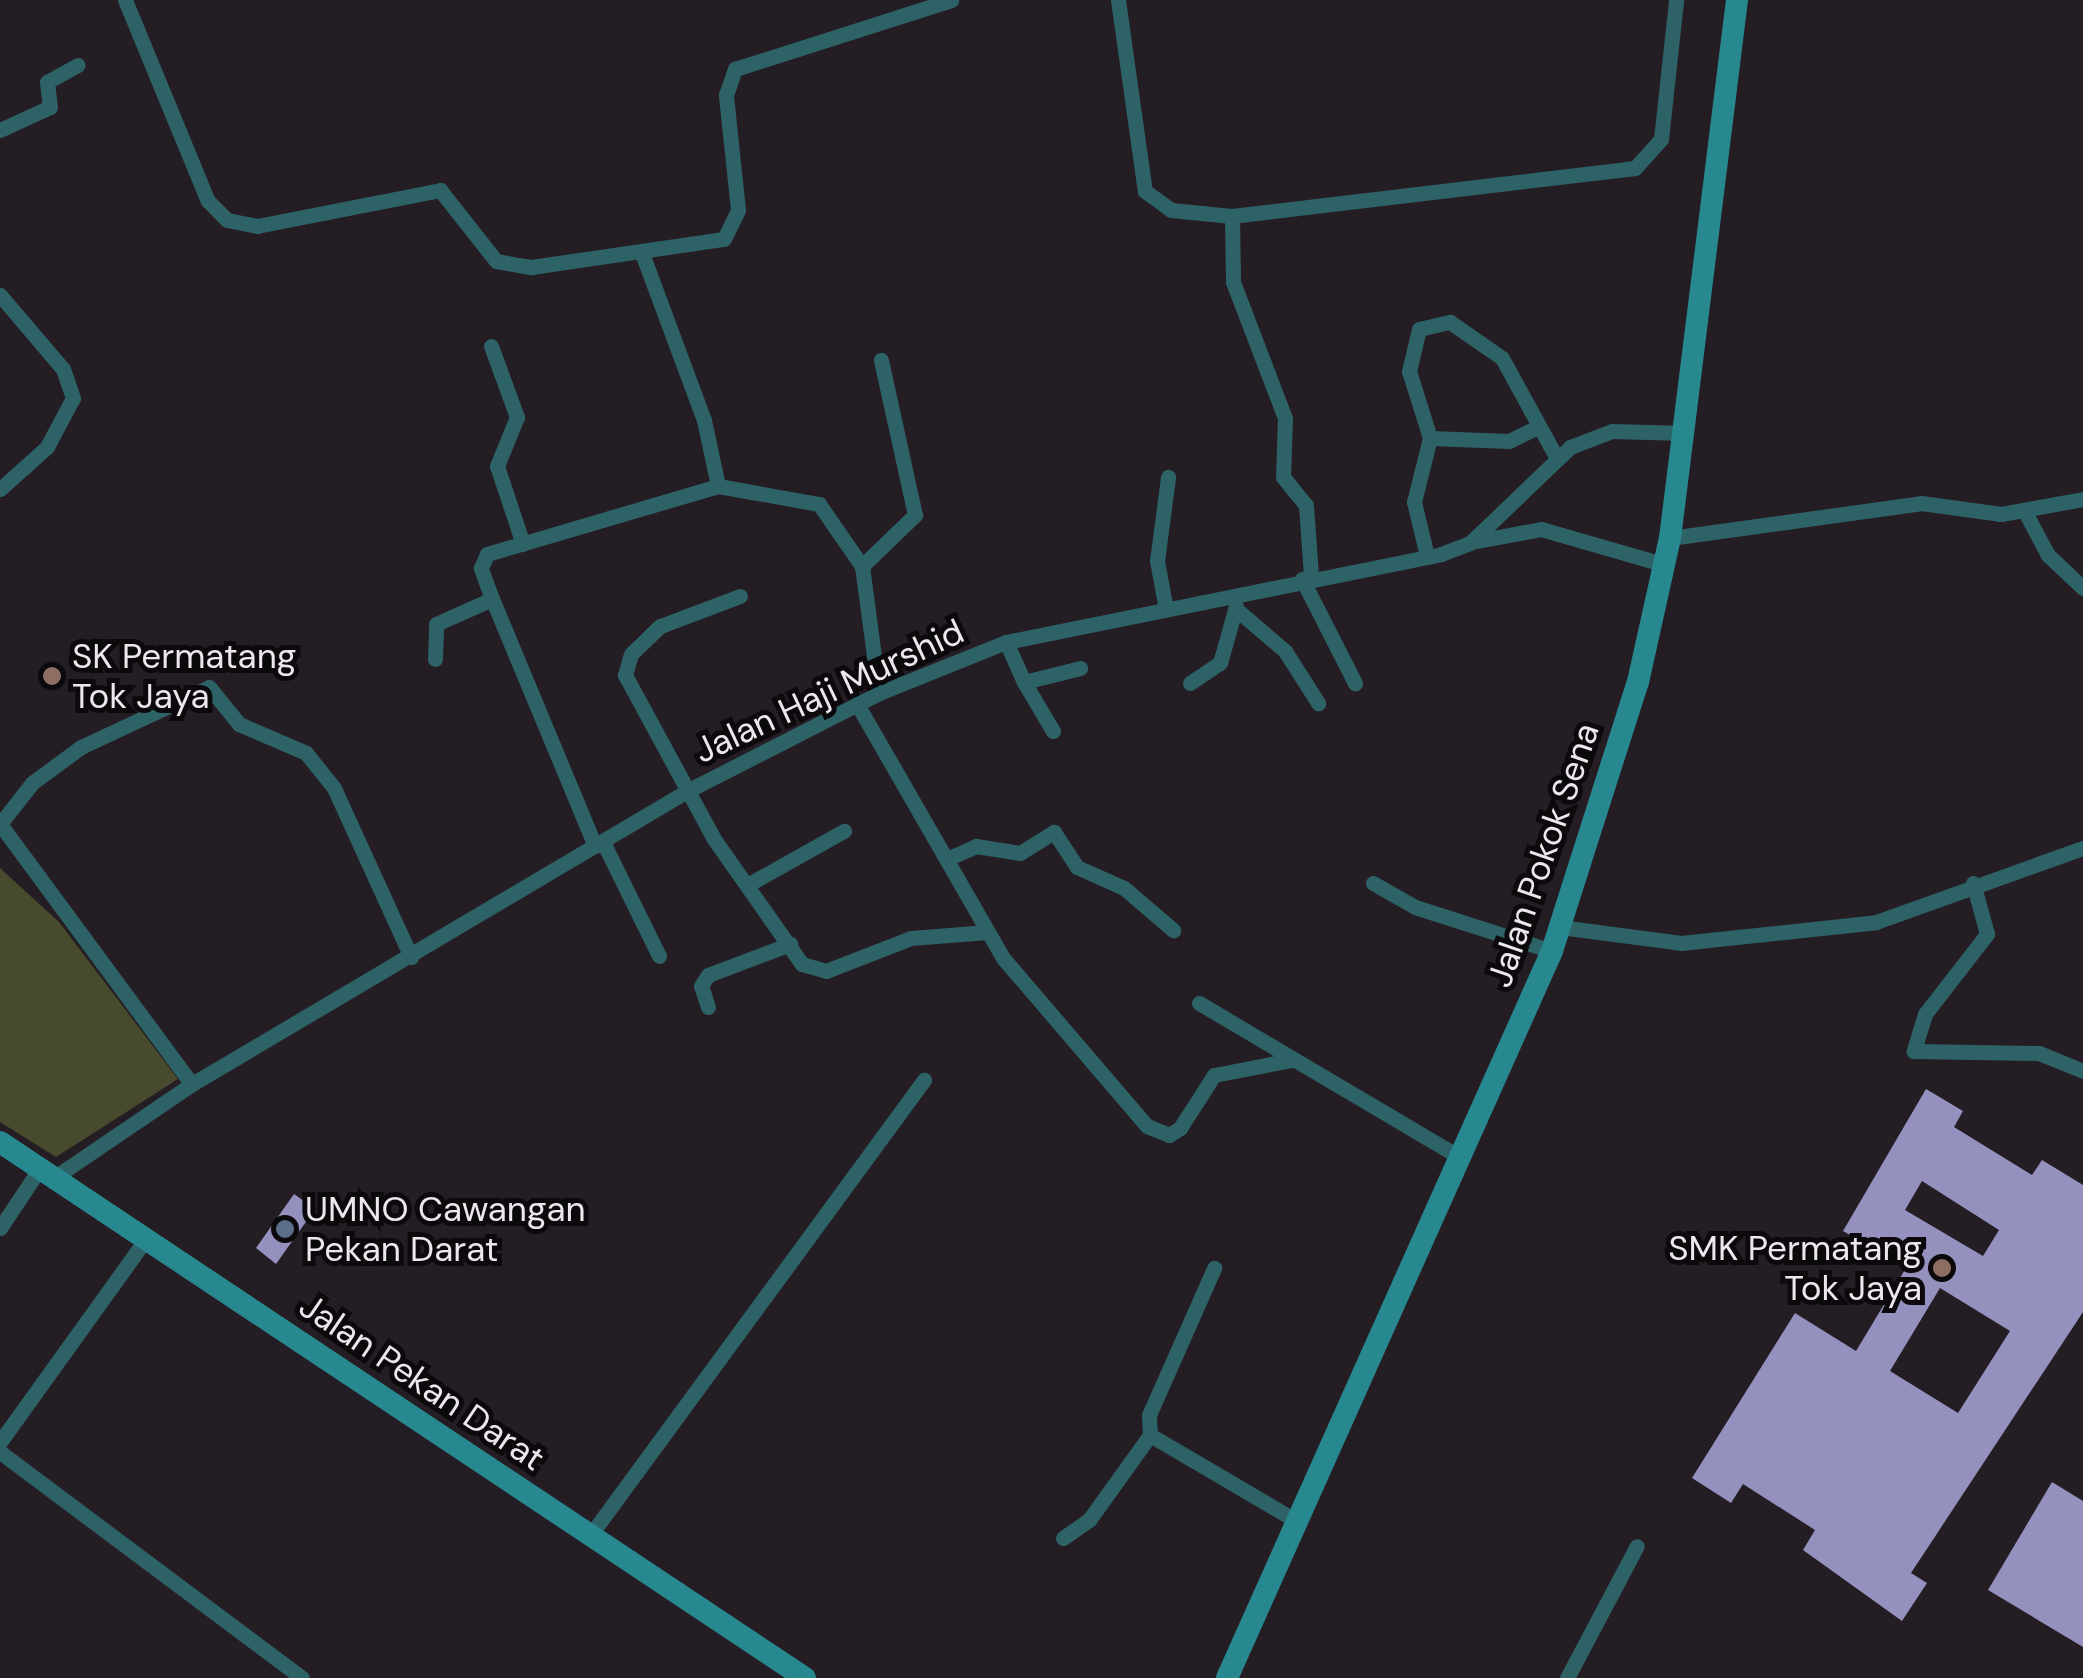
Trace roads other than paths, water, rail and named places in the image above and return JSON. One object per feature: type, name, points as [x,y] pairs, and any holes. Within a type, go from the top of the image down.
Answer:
[{"type":"main road","name":"Jalan Pokok Sena","points":[[1226,1678],[1462,1158],[1560,926],[1666,565],[1737,0]]},
{"type":"main road","name":"Jalan Pekan Darat","points":[[0,1142],[588,1537],[806,1678]]},
{"type":"street","points":[[125,0],[208,201],[227,220],[257,226],[440,190],[488,252],[510,266],[645,259],[702,248],[732,232],[738,210],[726,95],[741,63],[951,0]]},
{"type":"street","points":[[1118,0],[1145,191],[1187,215],[1232,216],[1635,168],[1661,139],[1676,0]]},
{"type":"street","points":[[0,130],[50,108],[47,82],[78,65]]},
{"type":"street","points":[[1232,216],[1234,282],[1285,418],[1282,477],[1306,504],[1307,578],[1355,683]]},
{"type":"street","points":[[645,259],[704,420],[718,486]]},
{"type":"street","points":[[0,295],[62,369],[73,398],[47,446],[0,489]]},
{"type":"street","points":[[1428,556],[1414,502],[1430,438],[1409,346],[1432,322],[1450,322],[1502,358],[1555,455]]},
{"type":"street","points":[[491,346],[517,416],[497,466],[523,544]]},
{"type":"street","points":[[862,566],[915,515],[881,360]]},
{"type":"street","points":[[1430,438],[1509,440],[1538,427]]},
{"type":"street","name":"Jalan Haji Murshid","points":[[48,1173],[687,791],[879,693],[1006,642],[1165,604],[1428,556],[1470,543],[1555,455],[1612,432],[1684,433]]},
{"type":"street","points":[[1165,604],[1156,560],[1168,477]]},
{"type":"street","points":[[659,956],[599,844],[492,599],[484,556],[718,486],[829,509],[862,566],[879,693]]},
{"type":"street","points":[[1670,538],[1920,503],[2025,512],[2083,499]]},
{"type":"street","points":[[2025,512],[2048,555],[2083,588]]},
{"type":"street","points":[[1470,543],[1541,529],[1666,565]]},
{"type":"street","points":[[1231,593],[1237,610],[1285,650],[1318,703]]},
{"type":"street","points":[[740,596],[660,626],[625,664],[687,791],[808,970],[826,971],[911,938],[987,932]]},
{"type":"street","points":[[436,659],[436,624],[492,599]]},
{"type":"street","points":[[1190,683],[1220,663],[1237,610]]},
{"type":"street","points":[[1006,642],[1053,732]]},
{"type":"street","points":[[1024,682],[1080,668]]},
{"type":"street","points":[[192,1084],[0,824],[32,782],[82,747],[209,687],[239,724],[306,753],[334,788],[411,957]]},
{"type":"street","points":[[857,704],[987,932],[1147,1126],[1169,1134],[1180,1128],[1214,1075],[1291,1060]]},
{"type":"street","points":[[749,884],[844,831]]},
{"type":"street","points":[[948,858],[976,846],[1020,853],[1054,832],[1077,866],[1124,888],[1173,930]]},
{"type":"street","points":[[1560,926],[1681,943],[1876,922],[1973,882],[2083,848]]},
{"type":"street","points":[[1973,882],[1987,934],[1925,1014],[1914,1051],[2039,1053],[2083,1071]]},
{"type":"street","points":[[1373,883],[1415,907],[1552,950]]},
{"type":"street","points":[[708,1007],[701,986],[708,975],[790,944]]},
{"type":"street","points":[[1199,1003],[1462,1158]]},
{"type":"street","points":[[588,1537],[924,1080]]},
{"type":"street","points":[[0,1228],[48,1173]]},
{"type":"street","points":[[0,1442],[146,1240]]},
{"type":"street","points":[[1063,1538],[1089,1520],[1150,1435],[1149,1415],[1214,1268]]},
{"type":"street","points":[[1150,1435],[1296,1520]]},
{"type":"street","points":[[0,1452],[302,1678]]},
{"type":"street","points":[[1567,1678],[1637,1546]]},
{"type":"place","name":"SK Permatang Tok Jaya","points":[[52,676]]},
{"type":"place","name":"UMNO Cawangan Pekan Darat","points":[[285,1229]]},
{"type":"place","name":"SMK Permatang Tok Jaya","points":[[1942,1268]]}]
